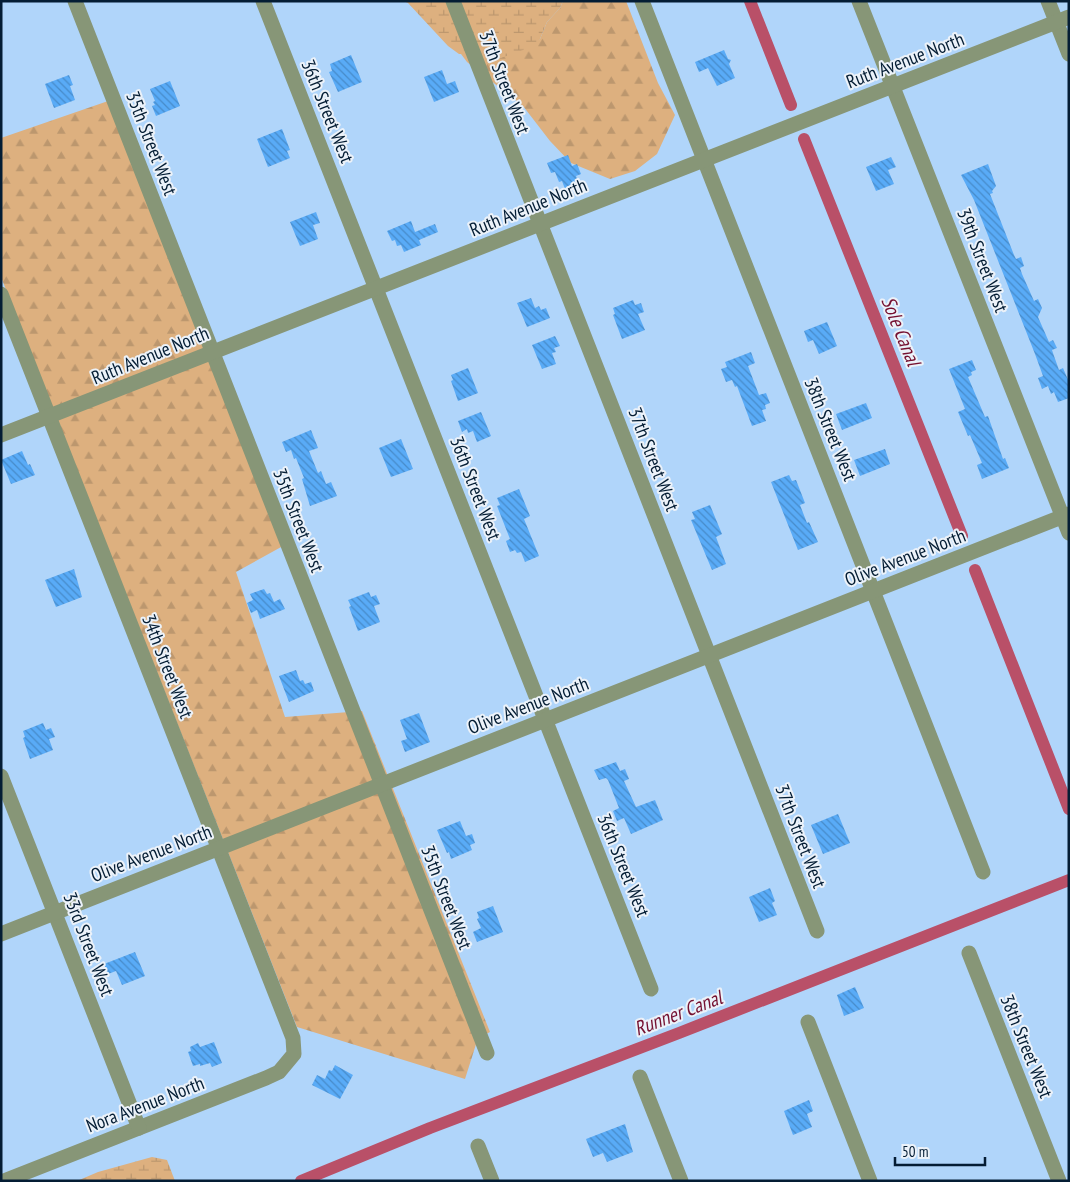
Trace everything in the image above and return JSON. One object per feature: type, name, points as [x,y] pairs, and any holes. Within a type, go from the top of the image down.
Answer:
[{"type":"street","name":"35th Street West","points":[[75,1],[487,1053]]},
{"type":"street","name":"36th Street West","points":[[263,1],[651,989]]},
{"type":"street","name":"37th Street West","points":[[452,1],[817,931]]},
{"type":"street","name":"38th Street West","points":[[642,1],[703,161],[874,591],[983,872]]},
{"type":"street","name":"39th Street West","points":[[859,1],[1065,516],[1069,533]]},
{"type":"street","points":[[1048,1],[1062,20],[1069,54]]},
{"type":"street","name":"Ruth Avenue North","points":[[1,435],[1062,20]]},
{"type":"street","name":"34th Street West","points":[[1,294],[293,1038],[294,1054]]},
{"type":"street","name":"Olive Avenue North","points":[[1,934],[1065,516]]},
{"type":"street","name":"33rd Street West","points":[[1,776],[139,1128]]},
{"type":"street","name":"38th Street West","points":[[969,953],[1059,1181]]},
{"type":"street","points":[[808,1022],[870,1181]]},
{"type":"street","name":"Nora Avenue North","points":[[4,1181],[279,1072],[294,1054]]},
{"type":"street","points":[[640,1078],[681,1181]]},
{"type":"street","points":[[478,1146],[492,1181]]},
{"type":"green space","points":[[404,1],[563,1],[560,8],[547,22],[540,39],[534,46],[498,59],[488,54],[459,54],[448,46]]},
{"type":"green space","points":[[563,1],[626,1],[658,83],[675,115],[657,154],[635,171],[610,179],[571,163],[550,141],[523,106],[467,62],[461,54],[488,54],[498,59],[540,39],[547,22],[560,8]]},
{"type":"green space","points":[[111,100],[292,541],[236,572],[285,717],[362,711],[490,1032],[478,1038],[465,1079],[297,1027],[1,277],[1,138]]},
{"type":"green space","points":[[152,1157],[167,1160],[175,1181],[77,1181],[98,1172]]},
{"type":"building","points":[[724,50],[728,59],[731,60],[729,64],[735,78],[717,86],[708,68],[699,72],[695,62]]},
{"type":"building","points":[[351,55],[362,82],[338,92],[329,72],[332,71],[330,64]]},
{"type":"building","points":[[442,70],[447,84],[455,81],[459,92],[434,102],[424,77]]},
{"type":"building","points":[[69,75],[73,85],[70,86],[75,100],[54,108],[45,84]]},
{"type":"building","points":[[170,81],[180,106],[156,116],[152,106],[155,105],[153,102],[155,101],[150,89]]},
{"type":"building","points":[[282,129],[290,150],[287,151],[290,158],[268,167],[257,139]]},
{"type":"building","points":[[568,155],[572,166],[577,164],[581,174],[576,176],[579,184],[565,189],[562,181],[559,182],[555,172],[551,173],[547,163]]},
{"type":"building","points":[[891,157],[896,167],[888,170],[894,184],[876,191],[866,167]]},
{"type":"building","points":[[988,164],[996,186],[992,191],[993,193],[990,194],[1014,255],[1016,259],[1021,257],[1024,266],[1020,268],[1034,301],[1038,299],[1042,308],[1038,317],[1049,342],[1053,340],[1057,348],[1052,350],[1059,370],[1063,368],[1069,382],[1069,398],[1058,402],[1054,392],[1051,394],[1048,386],[1042,389],[1038,378],[1043,376],[1035,354],[974,200],[961,175]]},
{"type":"building","points":[[316,212],[320,223],[313,225],[318,239],[300,246],[290,222]]},
{"type":"building","points":[[411,221],[415,232],[435,224],[438,232],[419,240],[421,245],[404,252],[401,245],[397,246],[395,240],[392,241],[387,231]]},
{"type":"building","points":[[531,298],[535,308],[539,306],[541,310],[546,308],[550,318],[527,327],[517,303]]},
{"type":"building","points":[[633,300],[635,305],[641,303],[644,312],[638,314],[645,330],[622,339],[613,315],[615,314],[613,308]]},
{"type":"building","points":[[827,322],[837,346],[819,354],[813,340],[808,342],[804,331]]},
{"type":"building","points":[[555,336],[560,346],[554,348],[556,352],[552,353],[556,364],[542,369],[532,345]]},
{"type":"building","points":[[751,352],[755,363],[748,366],[759,395],[766,393],[770,403],[765,405],[766,409],[762,410],[766,421],[752,426],[737,386],[735,387],[732,380],[726,382],[721,369],[727,367],[725,362]]},
{"type":"building","points":[[972,360],[976,370],[971,372],[972,375],[968,377],[985,417],[988,416],[1003,459],[1005,458],[1009,468],[982,479],[977,465],[982,463],[958,412],[965,409],[949,369]]},
{"type":"building","points":[[468,368],[478,393],[458,401],[451,381],[453,380],[451,375]]},
{"type":"building","points":[[866,403],[872,418],[842,430],[836,414]]},
{"type":"building","points":[[481,412],[491,436],[477,442],[473,431],[468,433],[467,429],[462,432],[458,421]]},
{"type":"building","points":[[311,430],[318,448],[309,451],[318,473],[321,471],[326,484],[331,482],[337,496],[310,506],[302,479],[304,478],[296,458],[294,459],[291,450],[286,452],[282,442]]},
{"type":"building","points":[[401,439],[413,469],[391,477],[379,448]]},
{"type":"building","points":[[885,449],[890,464],[860,476],[854,460]]},
{"type":"building","points":[[22,451],[35,475],[11,484],[1,460]]},
{"type":"building","points":[[789,475],[792,481],[796,480],[805,503],[800,505],[807,523],[809,522],[818,542],[798,550],[771,482]]},
{"type":"building","points":[[519,489],[530,516],[524,519],[539,556],[525,562],[521,552],[517,553],[515,550],[510,552],[506,541],[510,539],[497,506],[500,505],[497,498]]},
{"type":"building","points":[[710,505],[722,534],[716,537],[726,564],[712,570],[691,520],[695,519],[692,512]]},
{"type":"building","points":[[74,569],[82,597],[56,607],[45,580]]},
{"type":"building","points":[[264,589],[267,594],[270,593],[274,602],[280,599],[285,609],[260,619],[257,610],[251,613],[247,603],[253,600],[250,594]]},
{"type":"building","points":[[369,592],[371,597],[376,595],[380,604],[374,606],[380,622],[358,631],[348,600]]},
{"type":"building","points":[[296,670],[300,681],[303,680],[305,684],[311,682],[314,691],[289,702],[279,676]]},
{"type":"building","points":[[419,713],[430,742],[405,752],[401,741],[407,739],[400,720]]},
{"type":"building","points":[[43,723],[46,730],[51,728],[55,737],[49,739],[53,750],[30,759],[23,738],[25,737],[23,731]]},
{"type":"building","points":[[616,762],[620,771],[625,769],[629,779],[624,781],[636,807],[655,800],[663,820],[631,834],[624,818],[617,821],[613,811],[619,808],[608,780],[606,778],[599,780],[594,770]]},
{"type":"building","points":[[838,814],[850,843],[823,854],[811,825]]},
{"type":"building","points":[[460,821],[466,836],[472,834],[475,843],[470,845],[472,850],[451,859],[437,830]]},
{"type":"building","points":[[770,888],[775,901],[772,903],[777,915],[759,922],[749,897]]},
{"type":"building","points":[[493,906],[503,932],[477,942],[473,932],[481,928],[477,919],[479,918],[477,912]]},
{"type":"building","points":[[135,952],[145,976],[122,985],[116,971],[108,974],[104,964]]},
{"type":"building","points":[[855,987],[864,1008],[844,1016],[837,995]]},
{"type":"building","points":[[214,1042],[222,1063],[212,1067],[210,1063],[193,1066],[188,1052],[191,1051],[190,1047],[198,1043],[200,1047]]},
{"type":"building","points":[[335,1065],[353,1075],[340,1099],[312,1085],[317,1075],[325,1079],[329,1070],[332,1071]]},
{"type":"building","points":[[809,1100],[813,1111],[807,1114],[812,1127],[793,1135],[784,1111]]},
{"type":"building","points":[[625,1124],[633,1152],[607,1162],[603,1153],[593,1157],[586,1139]]},
{"type":"waterway","name":"Sole Canal","points":[[750,1],[791,105]]},
{"type":"waterway","name":"Sole Canal","points":[[804,139],[962,536]]},
{"type":"waterway","name":"Sole Canal","points":[[975,570],[1069,809]]},
{"type":"waterway","name":"Runner Canal","points":[[301,1181],[430,1128],[679,1033],[1069,880]]}]
